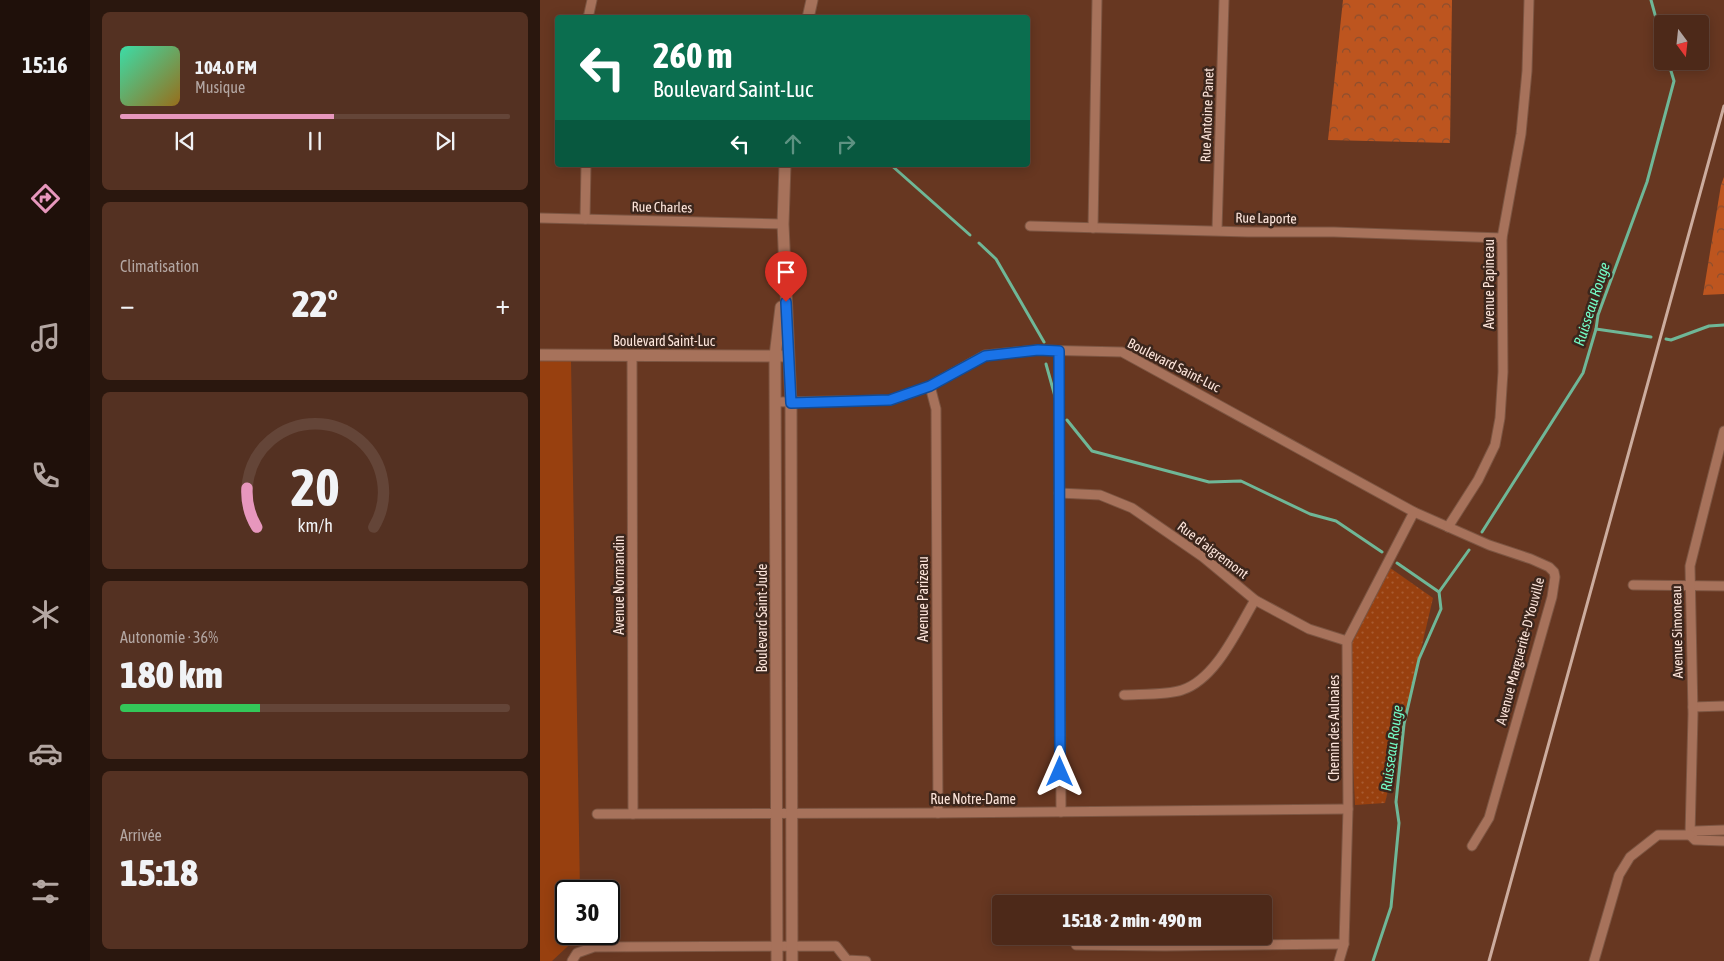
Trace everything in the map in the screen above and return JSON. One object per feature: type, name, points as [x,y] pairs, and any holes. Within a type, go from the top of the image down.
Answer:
[{"type":"street","points":[[589,15],[592,0]]},
{"type":"street","points":[[809,15],[812,0]]},
{"type":"street","points":[[1093,228],[1097,0]]},
{"type":"street","name":"Rue Antoine Panet","points":[[1218,230],[1224,0]]},
{"type":"street","name":"Avenue Papineau","points":[[1448,527],[1478,480],[1495,445],[1499,427],[1503,372],[1502,238],[1521,134],[1527,71],[1529,0]]},
{"type":"street","points":[[585,219],[586,167]]},
{"type":"street","name":"Boulevard Saint-Jude","points":[[785,167],[783,224],[791,403],[792,961]]},
{"type":"street","name":"Rue Charles","points":[[540,218],[783,224]]},
{"type":"street","name":"Rue Laporte","points":[[1030,226],[1502,238]]},
{"type":"street","name":"Boulevard Saint-Jude","points":[[777,961],[775,356],[785,276]]},
{"type":"street","name":"Boulevard Saint-Luc","points":[[776,402],[890,400],[930,386],[985,356],[1038,350],[1122,352],[1414,512],[1448,527]]},
{"type":"street","points":[[1059,351],[1061,812]]},
{"type":"street","name":"Boulevard Saint-Luc","points":[[540,355],[789,356]]},
{"type":"street","name":"Avenue Normandin","points":[[632,356],[633,814]]},
{"type":"street","name":"Avenue Parizeau","points":[[930,386],[936,409],[938,813]]},
{"type":"street","name":"Avenue Simoneau","points":[[1690,835],[1693,707],[1690,566],[1724,431]]},
{"type":"street","name":"Rue d'aigremont","points":[[1059,493],[1100,495],[1132,508],[1203,558],[1255,600],[1309,629],[1347,641]]},
{"type":"street","name":"Chemin des Aulnaies","points":[[1339,961],[1344,944],[1348,809],[1347,641],[1414,512]]},
{"type":"street","name":"Avenue Marguerite-D'Youville","points":[[1448,527],[1489,545],[1531,558],[1549,567],[1554,572],[1555,577],[1552,597],[1489,818],[1472,846]]},
{"type":"street","points":[[1633,586],[1724,586]]},
{"type":"street","points":[[1124,695],[1180,691],[1196,684],[1213,669],[1255,600]]},
{"type":"street","points":[[1693,707],[1724,706]]},
{"type":"street","name":"Rue Notre-Dame","points":[[597,814],[1348,809]]},
{"type":"street","points":[[1594,961],[1619,875],[1630,857],[1658,835],[1690,835],[1695,831],[1724,830]]},
{"type":"street","points":[[1690,835],[1694,840],[1724,841]]},
{"type":"street","points":[[1272,945],[1344,944]]},
{"type":"street","points":[[1076,945],[1259,945]]},
{"type":"street","points":[[572,961],[577,953],[594,947],[836,946],[847,960],[866,961]]},
{"type":"shaded area","points":[[540,360],[571,360],[580,880],[555,880],[555,945],[569,945],[552,961],[540,961]]},
{"type":"shaded area","points":[[1386,565],[1433,598],[1385,803],[1355,805],[1347,641]]},
{"type":"green space","points":[[1343,0],[1452,0],[1450,143],[1328,140]]},
{"type":"green space","points":[[1724,177],[1724,294],[1703,295],[1721,185]]},
{"type":"waterway","name":"Ruisseau Rouge","points":[[1651,0],[1655,15]]},
{"type":"waterway","name":"Ruisseau Rouge","points":[[1482,532],[1583,373],[1596,329],[1598,315],[1647,182],[1674,81],[1671,70]]},
{"type":"waterway","points":[[893,167],[970,235]]},
{"type":"waterway","points":[[979,243],[996,259],[1044,342]]},
{"type":"waterway","points":[[1666,339],[1671,340],[1709,326],[1724,325]]},
{"type":"waterway","points":[[1596,329],[1651,337]]},
{"type":"waterway","points":[[1046,364],[1056,400]]},
{"type":"waterway","points":[[1067,420],[1092,451],[1209,482],[1241,481],[1310,514],[1336,521],[1382,552]]},
{"type":"waterway","name":"Ruisseau Rouge","points":[[1373,961],[1391,907],[1399,823],[1396,802],[1404,724],[1419,659],[1441,609],[1439,592],[1469,550]]},
{"type":"waterway","points":[[1397,563],[1439,592]]},
{"type":"railway","points":[[1489,961],[1724,106]]},
{"type":"route","points":[[786,302],[791,403],[890,400],[930,386],[985,356],[1038,350],[1059,351],[1060,772]]}]
